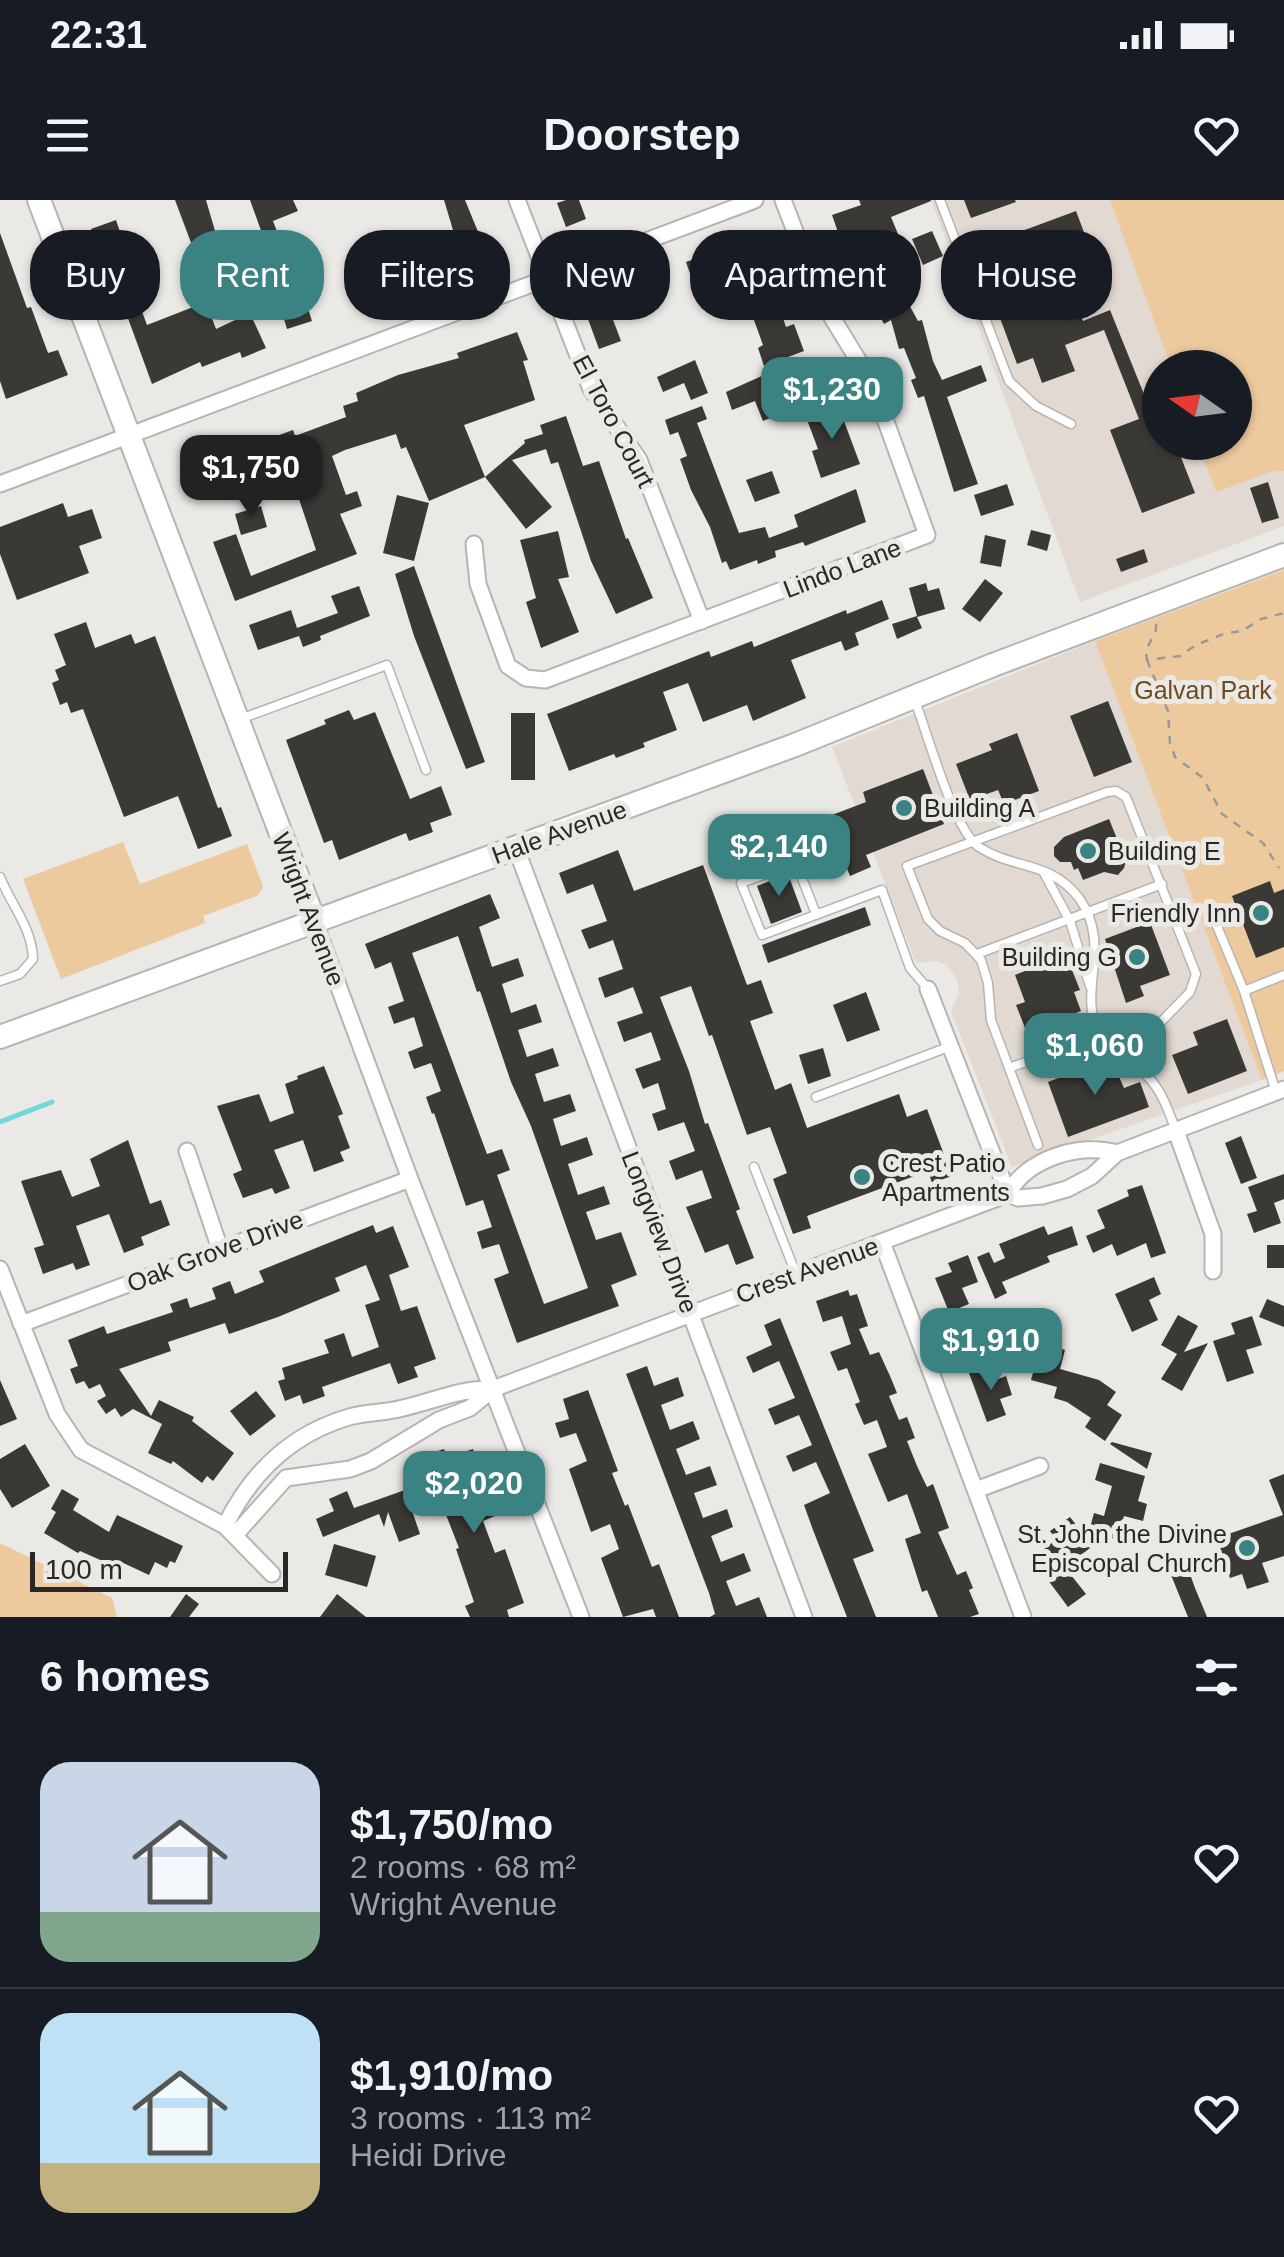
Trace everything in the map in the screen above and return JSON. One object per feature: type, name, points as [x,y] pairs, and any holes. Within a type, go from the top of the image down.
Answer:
[{"type":"main road","name":"Wright Avenue","points":[[46,202],[314,922]]},
{"type":"main road","name":"Hale Avenue","points":[[0,1037],[795,745],[1284,555]]},
{"type":"street","name":"El Toro Court","points":[[517,200],[530,233]]},
{"type":"street","points":[[670,232],[754,200]]},
{"type":"street","name":"Lindo Lane","points":[[474,544],[478,584],[508,666],[526,678],[545,680],[927,536],[872,383],[822,301],[782,200]]},
{"type":"street","points":[[0,484],[530,285]]},
{"type":"street","name":"El Toro Court","points":[[564,320],[590,389],[638,460],[702,621]]},
{"type":"street","name":"Longview Drive","points":[[516,848],[804,1617]]},
{"type":"street","name":"Wright Avenue","points":[[314,922],[581,1617]]},
{"type":"street","points":[[928,989],[1008,1194]]},
{"type":"street","name":"Crest Avenue","points":[[1008,1194],[1018,1198],[1042,1196],[1067,1189],[1092,1176],[1117,1153],[1280,1091]]},
{"type":"street","points":[[1176,1131],[1212,1234],[1213,1270]]},
{"type":"street","name":"Crest Avenue","points":[[230,1530],[286,1478],[350,1469],[371,1461],[411,1434],[470,1408],[493,1390],[1008,1194],[1014,1182],[1048,1160],[1080,1151],[1104,1149],[1117,1153]]},
{"type":"street","points":[[187,1151],[220,1250]]},
{"type":"street","name":"Oak Grove Drive","points":[[20,1324],[410,1178]]},
{"type":"street","points":[[882,1242],[1023,1617]]},
{"type":"street","points":[[0,1269],[58,1414],[81,1450],[230,1530],[272,1574]]},
{"type":"street","name":"Crest Avenue","points":[[230,1530],[238,1498],[263,1468],[286,1446],[318,1428],[353,1416],[386,1413],[467,1388],[493,1390]]},
{"type":"street","points":[[976,1490],[1040,1466]]},
{"type":"lane","points":[[940,200],[1009,382],[1036,406],[1071,424]]},
{"type":"lane","points":[[238,720],[387,665],[426,770]]},
{"type":"lane","points":[[914,697],[958,819],[972,842],[1006,860],[1056,876],[1088,914],[1096,960],[1096,977],[1091,987]]},
{"type":"lane","points":[[1038,1146],[991,1020],[988,983],[976,954],[965,942],[940,931],[928,920],[907,866],[1116,791],[1126,798],[1192,963],[1195,984],[1125,1059]]},
{"type":"lane","points":[[816,914],[796,863],[741,884],[762,935],[882,890],[910,968],[928,989]]},
{"type":"lane","points":[[1043,870],[1070,921],[1091,987],[1091,1007],[1099,1036],[1155,1084],[1176,1131]]},
{"type":"lane","points":[[0,877],[19,908],[33,945],[33,959],[20,974],[0,982]]},
{"type":"lane","points":[[976,954],[1162,884]]},
{"type":"lane","points":[[1212,914],[1280,1091]]},
{"type":"lane","points":[[1244,991],[1284,975]]},
{"type":"lane","points":[[1009,1068],[1099,1036]]},
{"type":"lane","points":[[816,1096],[951,1046]]},
{"type":"lane","points":[[754,1168],[796,1274]]},
{"type":"path","points":[[1147,660],[1180,656],[1196,645],[1242,632],[1262,619],[1284,613]]},
{"type":"path","points":[[1155,620],[1157,628],[1146,646],[1147,660],[1168,711],[1175,757],[1207,782],[1222,814],[1262,843],[1279,868]]},
{"type":"shaded area","points":[[931,200],[1284,200],[1284,526],[1080,602],[975,320],[1112,320],[1112,230],[942,230]]},
{"type":"shaded area","points":[[1095,641],[1262,1080],[1012,1167],[951,1011],[959,993],[957,979],[946,965],[936,961],[916,963],[832,747]]},
{"type":"green space","points":[[1110,200],[1284,200],[1284,471],[1273,471],[1216,492],[1204,460],[1252,460],[1252,350],[1165,350]]},
{"type":"green space","name":"Galvan Park","points":[[1284,570],[1284,1071],[1262,1080],[1095,641]]},
{"type":"green space","points":[[123,842],[140,884],[247,844],[263,887],[257,896],[203,916],[205,923],[61,979],[23,879]]},
{"type":"green space","points":[[0,1543],[112,1598],[117,1617],[0,1617]]},
{"type":"building","points":[[175,200],[206,200],[215,230],[186,230]]},
{"type":"building","points":[[250,200],[293,200],[298,211],[273,221],[276,230],[261,230]]},
{"type":"building","points":[[444,200],[465,200],[477,230],[453,230]]},
{"type":"building","points":[[579,200],[586,219],[566,227],[557,203]]},
{"type":"building","points":[[859,200],[931,200],[891,217],[896,230],[837,230],[832,215],[861,205]]},
{"type":"building","points":[[964,200],[1015,200],[1016,202],[971,218]]},
{"type":"building","points":[[1076,211],[1083,230],[1025,230]]},
{"type":"building","points":[[116,220],[119,230],[91,230]]},
{"type":"building","points":[[932,231],[941,251],[941,257],[923,265],[921,260],[921,235]]},
{"type":"building","points":[[0,233],[27,308],[30,307],[30,320],[36,320],[48,353],[58,350],[68,375],[6,399],[0,381]]},
{"type":"building","points":[[180,312],[180,320],[213,320],[216,329],[235,320],[253,320],[266,348],[242,358],[240,352],[202,367],[200,362],[152,384],[129,320],[145,320],[147,325]]},
{"type":"building","points":[[1112,315],[1142,389],[1142,460],[1182,460],[1195,493],[1142,513],[1110,430],[1139,419],[1104,330],[1065,345],[1075,371],[1042,383],[1033,358],[1017,364],[1001,320],[1112,320]]},
{"type":"building","points":[[284,320],[312,320],[312,321],[287,329]]},
{"type":"building","points":[[588,320],[613,320],[621,341],[599,349]]},
{"type":"building","points":[[754,320],[784,320],[786,327],[794,324],[804,351],[764,366],[758,348],[763,345]]},
{"type":"building","points":[[891,320],[922,320],[942,380],[981,365],[987,381],[947,397],[978,484],[954,492],[924,396],[918,398],[911,380],[916,378],[904,348],[899,349]]},
{"type":"building","points":[[517,332],[528,360],[523,361],[535,400],[464,425],[485,477],[429,501],[406,447],[401,449],[396,434],[332,456],[346,495],[357,491],[362,506],[340,514],[357,554],[235,601],[213,542],[236,534],[251,576],[316,550],[296,490],[282,495],[271,465],[279,462],[271,438],[293,430],[295,436],[346,417],[343,406],[358,401],[356,393],[398,375],[459,358],[457,353]]},
{"type":"building","points":[[813,357],[818,372],[801,378],[796,363]]},
{"type":"building","points":[[695,360],[708,393],[691,400],[684,383],[663,392],[657,377]]},
{"type":"building","points":[[766,374],[774,393],[800,382],[808,402],[763,421],[755,401],[732,410],[726,392]]},
{"type":"building","points":[[838,405],[860,464],[821,478],[812,451],[818,449],[806,417]]},
{"type":"building","points":[[702,406],[707,419],[697,423],[739,533],[765,527],[769,538],[798,527],[794,515],[856,489],[866,522],[805,546],[803,542],[775,551],[776,557],[758,564],[757,560],[730,570],[726,561],[722,563],[710,527],[691,490],[680,459],[687,456],[678,432],[670,435],[665,420]]},
{"type":"building","points":[[566,416],[583,466],[599,461],[626,539],[653,598],[616,614],[591,561],[558,462],[551,464],[546,449],[512,460],[552,507],[526,529],[485,477],[524,440],[543,434],[540,425]]},
{"type":"building","points":[[239,443],[249,471],[194,491],[184,463]]},
{"type":"building","points":[[772,471],[780,493],[755,502],[746,480]]},
{"type":"building","points":[[1268,482],[1279,518],[1262,523],[1250,488]]},
{"type":"building","points":[[1007,484],[1014,505],[981,516],[974,495]]},
{"type":"building","points":[[397,495],[429,503],[414,561],[383,553]]},
{"type":"building","points":[[63,503],[68,517],[92,509],[102,538],[79,546],[89,573],[17,600],[0,554],[0,527]]},
{"type":"building","points":[[261,506],[267,527],[241,535],[235,514]]},
{"type":"building","points":[[1031,530],[1051,535],[1047,551],[1027,545]]},
{"type":"building","points":[[558,531],[569,577],[558,579],[579,632],[541,648],[526,602],[536,598],[520,540]]},
{"type":"building","points":[[985,535],[1006,540],[1001,567],[980,563]]},
{"type":"building","points":[[1144,549],[1148,562],[1121,572],[1116,559]]},
{"type":"building","points":[[414,566],[485,762],[466,769],[414,636],[395,574]]},
{"type":"building","points":[[985,579],[1003,593],[980,622],[962,609]]},
{"type":"building","points":[[926,583],[928,591],[939,588],[945,609],[917,617],[922,628],[897,639],[892,624],[917,616],[909,588]]},
{"type":"building","points":[[359,586],[370,616],[303,647],[299,636],[258,650],[249,625],[291,610],[297,628],[338,613],[331,596]]},
{"type":"building","points":[[882,600],[889,619],[855,633],[859,645],[845,651],[841,641],[791,660],[806,698],[753,721],[747,705],[703,722],[688,683],[663,692],[677,730],[643,743],[645,747],[569,771],[547,714],[709,651],[711,657],[752,641],[754,647],[846,610],[847,614]]},
{"type":"building","points":[[86,622],[95,648],[131,634],[135,644],[155,636],[218,808],[221,807],[232,836],[198,849],[178,796],[124,817],[83,709],[71,713],[67,702],[60,705],[52,683],[59,680],[55,670],[66,665],[54,634]]},
{"type":"building","points":[[1108,701],[1132,762],[1094,777],[1070,716]]},
{"type":"building","points":[[349,710],[354,720],[375,712],[410,799],[441,786],[452,815],[430,823],[433,832],[409,841],[406,833],[339,860],[332,840],[324,843],[286,740]]},
{"type":"building","points":[[511,713],[535,713],[535,780],[511,780]]},
{"type":"building","points":[[1017,733],[1039,791],[1004,804],[998,790],[970,800],[956,764],[992,750],[989,744]]},
{"type":"building","points":[[923,769],[944,824],[866,855],[871,867],[850,876],[835,839],[765,866],[756,844],[866,802],[863,792]]},
{"type":"building","name":"Building E","points":[[1109,819],[1126,861],[1124,868],[1118,875],[1104,872],[1083,880],[1071,862],[1060,862],[1054,856],[1054,847],[1064,837]]},
{"type":"building","points":[[618,850],[634,891],[703,865],[747,985],[761,980],[773,1013],[750,1021],[775,1090],[791,1083],[807,1128],[899,1094],[907,1117],[927,1109],[952,1176],[932,1183],[928,1171],[807,1216],[811,1228],[793,1234],[773,1179],[787,1173],[770,1127],[747,1135],[691,986],[660,997],[740,1209],[736,1211],[754,1258],[736,1265],[728,1244],[705,1253],[686,1207],[712,1198],[702,1170],[676,1180],[669,1161],[695,1151],[684,1122],[658,1131],[652,1114],[666,1109],[658,1083],[643,1089],[635,1069],[661,1060],[651,1032],[624,1042],[617,1022],[643,1013],[633,987],[605,998],[598,978],[623,969],[613,940],[589,949],[581,930],[607,921],[593,884],[567,894],[559,873]]},
{"type":"building","points":[[788,874],[802,912],[771,924],[757,886]]},
{"type":"building","name":"Friendly Inn","points":[[1270,881],[1274,893],[1284,889],[1284,947],[1256,958],[1232,896]]},
{"type":"building","points":[[490,894],[500,918],[479,927],[492,967],[518,958],[524,976],[502,984],[511,1013],[536,1004],[542,1022],[518,1030],[527,1057],[553,1048],[559,1066],[535,1074],[544,1102],[570,1094],[576,1111],[553,1119],[561,1146],[587,1137],[593,1155],[568,1164],[578,1195],[604,1186],[610,1204],[586,1212],[596,1240],[621,1232],[637,1275],[611,1285],[619,1306],[517,1343],[494,1279],[509,1273],[499,1244],[482,1249],[477,1232],[492,1227],[483,1200],[466,1206],[426,1097],[441,1091],[431,1063],[414,1069],[408,1052],[423,1046],[414,1017],[394,1024],[388,1007],[404,1001],[391,962],[375,969],[365,944]],"holes":[[[458,936],[477,992],[480,991],[511,1082],[531,1126],[588,1288],[544,1304],[497,1175],[510,1170],[502,1149],[487,1154],[412,953]]]},
{"type":"building","points":[[865,907],[871,925],[768,963],[762,945]]},
{"type":"building","name":"Building G","points":[[1150,922],[1170,975],[1140,986],[1144,996],[1126,1003],[1105,939]]},
{"type":"building","points":[[1066,955],[1080,990],[1074,992],[1081,1011],[1027,1033],[1016,1005],[1025,1002],[1015,975]]},
{"type":"building","points":[[866,992],[880,1030],[847,1042],[833,1005]]},
{"type":"building","points":[[1227,1019],[1247,1071],[1188,1094],[1172,1055],[1198,1045],[1193,1032]]},
{"type":"building","points":[[823,1048],[831,1076],[808,1084],[799,1055]]},
{"type":"building","points":[[1111,1058],[1124,1088],[1140,1082],[1149,1107],[1068,1137],[1048,1082]]},
{"type":"building","points":[[324,1066],[343,1114],[338,1116],[350,1148],[340,1152],[344,1161],[314,1172],[303,1140],[274,1150],[290,1188],[275,1194],[272,1188],[243,1198],[233,1174],[242,1170],[217,1106],[259,1094],[270,1122],[294,1113],[285,1084]]},
{"type":"building","points":[[1241,1136],[1257,1178],[1241,1184],[1225,1143]]},
{"type":"building","points":[[128,1140],[150,1204],[161,1200],[170,1225],[141,1237],[144,1245],[124,1253],[109,1214],[76,1226],[90,1265],[76,1270],[73,1263],[43,1274],[34,1248],[44,1245],[21,1181],[61,1170],[72,1197],[100,1186],[90,1159]]},
{"type":"building","points":[[1284,1174],[1284,1199],[1274,1203],[1281,1223],[1254,1233],[1247,1214],[1257,1211],[1248,1187]]},
{"type":"building","points":[[1142,1185],[1166,1253],[1151,1258],[1146,1243],[1117,1256],[1112,1244],[1093,1253],[1086,1236],[1105,1228],[1097,1210],[1129,1196],[1127,1190]]},
{"type":"building","points":[[373,1225],[376,1233],[393,1226],[409,1267],[389,1275],[401,1311],[417,1306],[436,1359],[414,1367],[418,1377],[398,1384],[390,1363],[322,1387],[325,1396],[303,1404],[300,1395],[285,1401],[278,1381],[285,1379],[282,1368],[329,1353],[324,1340],[344,1333],[352,1357],[379,1347],[365,1305],[380,1300],[366,1265],[335,1278],[340,1291],[229,1334],[225,1323],[168,1342],[171,1351],[119,1369],[151,1416],[159,1400],[194,1417],[192,1421],[234,1453],[213,1481],[207,1476],[202,1483],[173,1461],[171,1464],[148,1453],[162,1424],[133,1409],[121,1417],[115,1408],[106,1414],[97,1401],[106,1396],[100,1384],[89,1389],[84,1381],[76,1384],[70,1369],[78,1366],[68,1340],[104,1326],[107,1334],[173,1312],[170,1304],[187,1298],[190,1308],[216,1299],[212,1288],[230,1281],[235,1294],[264,1282],[259,1271]]},
{"type":"building","points":[[1044,1226],[1048,1235],[1072,1226],[1078,1245],[1047,1256],[1050,1262],[1002,1282],[1007,1293],[995,1299],[977,1257],[989,1252],[994,1263],[1005,1258],[999,1244]]},
{"type":"building","points":[[1267,1245],[1284,1245],[1284,1268],[1267,1268]]},
{"type":"building","points":[[968,1255],[978,1282],[962,1288],[969,1304],[949,1312],[935,1278],[952,1272],[948,1263]]},
{"type":"building","points":[[1154,1277],[1161,1294],[1149,1300],[1158,1320],[1132,1332],[1115,1294]]},
{"type":"building","points":[[848,1290],[850,1296],[857,1294],[868,1326],[859,1329],[870,1355],[879,1352],[897,1393],[889,1396],[899,1420],[907,1417],[915,1438],[907,1441],[917,1466],[927,1487],[933,1484],[949,1528],[938,1532],[957,1575],[966,1571],[979,1614],[938,1617],[927,1590],[922,1592],[905,1539],[921,1533],[907,1494],[888,1502],[868,1454],[887,1447],[877,1420],[864,1425],[847,1368],[838,1371],[830,1352],[851,1344],[842,1316],[823,1322],[816,1301]]},
{"type":"building","points":[[1267,1299],[1284,1306],[1284,1327],[1259,1317]]},
{"type":"building","points":[[959,1310],[968,1331],[952,1337],[944,1316]]},
{"type":"building","points":[[1178,1315],[1198,1326],[1184,1352],[1208,1343],[1182,1391],[1161,1379],[1177,1354],[1161,1345]]},
{"type":"building","points":[[1252,1316],[1262,1345],[1246,1350],[1254,1373],[1227,1382],[1213,1341],[1235,1334],[1231,1323]]},
{"type":"building","points":[[780,1318],[874,1551],[853,1559],[876,1617],[847,1617],[813,1530],[804,1505],[830,1493],[816,1462],[793,1472],[786,1456],[812,1445],[799,1415],[775,1425],[768,1409],[795,1398],[779,1361],[753,1373],[746,1357],[772,1345],[764,1325]]},
{"type":"building","points":[[1041,1343],[1065,1350],[1060,1369],[1099,1380],[1116,1392],[1107,1405],[1122,1415],[1105,1441],[1085,1427],[1091,1418],[1054,1398],[1057,1387],[1031,1380]]},
{"type":"building","points":[[647,1366],[654,1386],[678,1377],[684,1396],[661,1405],[670,1430],[693,1421],[700,1439],[676,1449],[686,1475],[710,1466],[717,1485],[694,1493],[703,1518],[727,1509],[733,1527],[711,1536],[721,1562],[744,1553],[751,1571],[726,1581],[736,1606],[759,1597],[767,1617],[710,1617],[715,1614],[709,1593],[626,1374]]},
{"type":"building","points":[[988,1367],[993,1381],[1006,1376],[1012,1395],[1000,1399],[1006,1415],[987,1422],[969,1373]]},
{"type":"building","points":[[0,1380],[17,1419],[0,1426]]},
{"type":"building","points":[[588,1390],[618,1471],[612,1473],[625,1506],[628,1504],[652,1567],[659,1564],[679,1617],[656,1617],[653,1609],[623,1617],[601,1558],[619,1549],[610,1524],[591,1532],[569,1469],[587,1461],[576,1433],[560,1438],[555,1423],[569,1419],[563,1399]]},
{"type":"building","points":[[256,1391],[276,1416],[250,1436],[230,1411]]},
{"type":"building","points":[[25,1444],[50,1486],[12,1508],[0,1489],[0,1459]]},
{"type":"building","points":[[1110,1444],[1152,1453],[1147,1469]]},
{"type":"building","points":[[444,1449],[447,1458],[473,1449],[480,1471],[465,1477],[475,1501],[488,1496],[495,1516],[483,1521],[495,1553],[505,1549],[524,1603],[507,1610],[509,1617],[470,1617],[465,1606],[474,1602],[456,1549],[459,1548],[423,1456]]},
{"type":"building","points":[[1100,1463],[1145,1476],[1138,1501],[1147,1504],[1143,1521],[1124,1516],[1117,1540],[1105,1537],[1078,1557],[1084,1566],[1071,1575],[1086,1594],[1068,1607],[1039,1568],[1051,1559],[1044,1549],[1056,1539],[1050,1531],[1070,1517],[1087,1539],[1094,1513],[1104,1516],[1112,1486],[1095,1480]]},
{"type":"building","name":"St. John the Divine Episcopal Church","points":[[1284,1474],[1284,1556],[1262,1563],[1269,1582],[1247,1589],[1242,1574],[1230,1578],[1217,1538],[1283,1515],[1269,1480]]},
{"type":"building","points":[[62,1489],[79,1499],[73,1510],[109,1532],[117,1515],[183,1546],[175,1563],[170,1561],[167,1568],[155,1562],[149,1575],[119,1561],[116,1567],[78,1553],[44,1533],[56,1512],[51,1509]]},
{"type":"building","points":[[405,1490],[420,1534],[399,1542],[388,1512],[384,1527],[379,1514],[323,1537],[316,1519],[334,1511],[329,1499],[347,1491],[354,1508]]},
{"type":"building","points":[[334,1544],[376,1556],[367,1587],[325,1575]]},
{"type":"building","points":[[1186,1563],[1207,1617],[1188,1617],[1169,1570]]},
{"type":"building","points":[[186,1594],[199,1604],[189,1617],[170,1617]]},
{"type":"building","points":[[337,1594],[366,1617],[320,1617]]},
{"type":"waterway","points":[[0,1122],[52,1102]]},
{"type":"place","name":"Building A","points":[[904,808]]},
{"type":"place","name":"Building E","points":[[1088,851]]},
{"type":"place","name":"Friendly Inn","points":[[1261,913]]},
{"type":"place","name":"Building G","points":[[1137,957]]},
{"type":"place","name":"Crest Patio Apartments","points":[[862,1177]]},
{"type":"place","name":"St. John the Divine Episcopal Church","points":[[1247,1548]]}]
